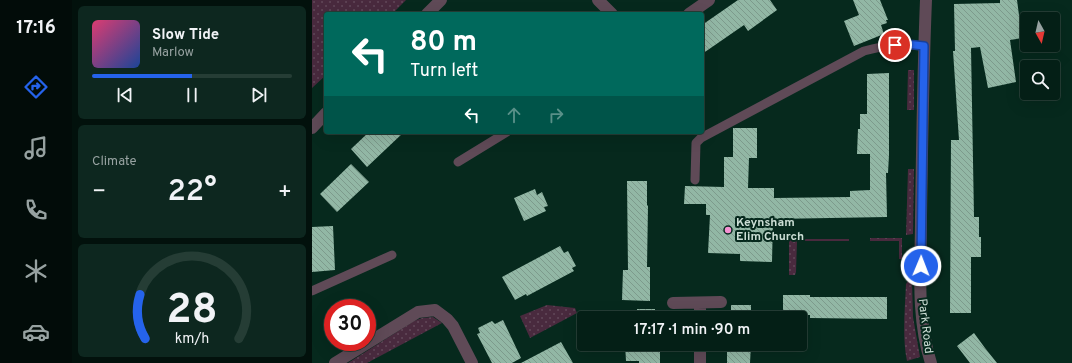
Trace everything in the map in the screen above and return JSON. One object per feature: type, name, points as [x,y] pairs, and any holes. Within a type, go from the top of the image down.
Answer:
[{"type":"street","points":[[429,12],[442,0]]},
{"type":"street","points":[[598,0],[610,12]]},
{"type":"street","points":[[692,12],[709,0]]},
{"type":"street","name":"Park Road","points":[[926,0],[922,104],[921,312],[926,349],[931,363]]},
{"type":"street","points":[[312,128],[324,115]]},
{"type":"street","points":[[673,303],[700,304],[721,302]]},
{"type":"street","points":[[700,304],[700,311]]},
{"type":"street","points":[[335,363],[418,312],[435,310],[447,319],[453,326],[472,363]]},
{"type":"street","points":[[700,351],[700,363]]},
{"type":"lane","points":[[695,180],[696,143],[701,138],[864,51],[884,45],[906,44],[924,46]]},
{"type":"lane","points":[[458,162],[504,134]]},
{"type":"lane","points":[[312,291],[392,255]]},
{"type":"shaded area","points":[[312,0],[406,0],[394,12],[324,12],[324,77],[312,88]]},
{"type":"shaded area","points":[[908,70],[914,70],[914,110],[907,110]]},
{"type":"shaded area","points":[[908,169],[914,169],[913,234],[906,235]]},
{"type":"shaded area","points":[[870,238],[902,238],[902,259],[899,259],[899,241],[870,241]]},
{"type":"shaded area","points":[[789,239],[849,239],[849,241],[797,241],[796,272],[795,275],[789,275]]},
{"type":"shaded area","points":[[908,281],[912,281],[913,317],[920,357],[907,361],[905,352],[904,323],[906,284]]},
{"type":"shaded area","points":[[547,305],[575,308],[577,313],[530,338],[520,316]]},
{"type":"shaded area","points":[[433,317],[442,323],[367,363],[348,363],[367,351],[376,351],[376,345],[414,321],[422,318]]},
{"type":"building","points":[[738,0],[770,0],[777,10],[748,31],[744,25],[704,53],[704,24]]},
{"type":"building","points":[[853,0],[880,0],[888,20],[886,20],[887,23],[881,25],[884,34],[854,46],[844,21],[859,15]]},
{"type":"building","points":[[1000,0],[1017,0],[1020,23],[1020,38],[1010,40],[1016,82],[988,88],[980,47],[971,48],[974,217],[979,217],[981,257],[971,257],[971,313],[950,313],[951,140],[959,140],[953,51],[955,51],[954,4],[1000,3]]},
{"type":"building","points":[[889,73],[889,155],[888,173],[886,173],[887,217],[773,219],[772,262],[740,261],[740,254],[708,253],[710,215],[706,215],[706,204],[684,204],[685,186],[724,187],[724,157],[733,157],[733,128],[757,128],[757,158],[749,158],[748,188],[774,188],[774,198],[850,197],[850,191],[870,190],[870,154],[857,154],[860,114],[867,114],[867,74]]},
{"type":"building","points":[[367,134],[402,134],[367,167],[351,149]]},
{"type":"building","points":[[351,164],[369,182],[337,212],[320,194]]},
{"type":"building","points":[[627,181],[647,181],[647,267],[650,267],[650,301],[622,300],[623,270],[628,270]]},
{"type":"building","points":[[535,189],[537,195],[542,192],[548,206],[544,207],[546,211],[524,221],[514,198]]},
{"type":"building","points":[[333,226],[335,270],[312,272],[312,227]]},
{"type":"building","points":[[560,246],[564,253],[568,251],[576,266],[572,268],[574,271],[527,296],[526,294],[515,300],[502,277]]},
{"type":"building","points":[[783,295],[810,295],[810,297],[887,297],[887,319],[810,318],[810,315],[807,315],[807,311],[783,311]]},
{"type":"building","points":[[731,305],[751,305],[751,311],[731,311]]},
{"type":"building","points":[[637,309],[655,309],[655,311],[637,311]]},
{"type":"building","points":[[503,320],[521,358],[512,363],[492,363],[477,334],[480,333],[478,328],[492,321],[495,324]]},
{"type":"building","points":[[974,333],[997,363],[970,363],[957,346]]},
{"type":"building","points":[[561,342],[573,363],[521,363]]},
{"type":"building","points":[[625,351],[660,351],[660,363],[639,363],[639,361],[626,361]]},
{"type":"building","points":[[727,351],[751,351],[750,363],[727,363]]},
{"type":"place","name":"Keynsham Elim Church","points":[[728,230]]},
{"type":"route","points":[[895,45],[906,44],[924,46],[922,104],[921,266]]}]
